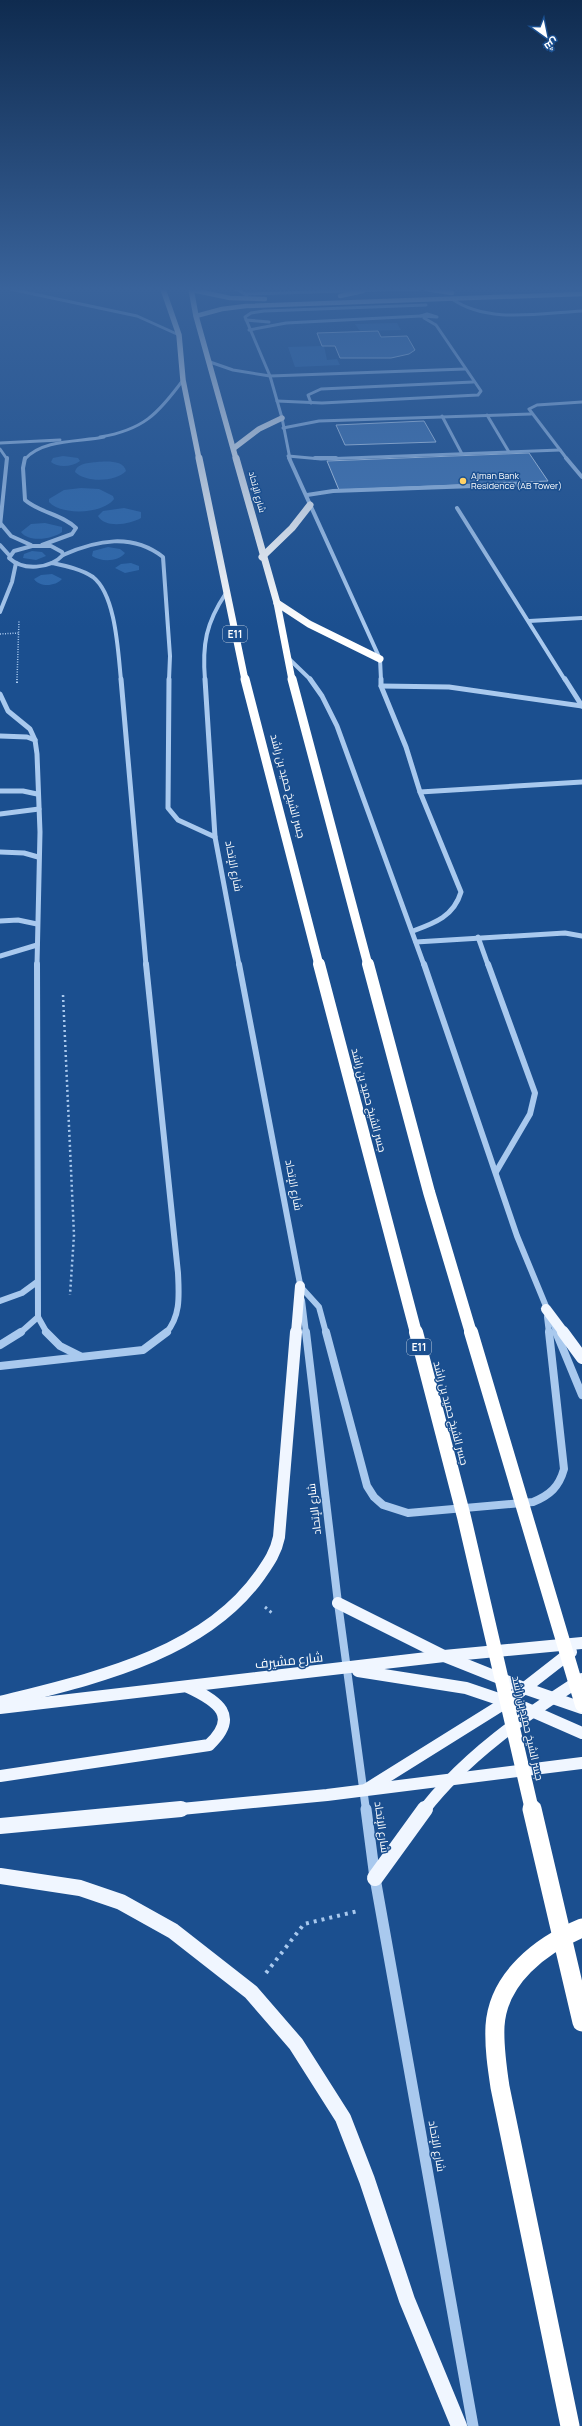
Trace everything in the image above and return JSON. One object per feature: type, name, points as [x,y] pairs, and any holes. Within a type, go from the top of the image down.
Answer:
[{"type":"highway","name":"E11","points":[[187,402],[226,593]]},
{"type":"highway","name":"شارع الإتحاد","points":[[221,402],[262,556],[277,603],[286,656],[428,1192],[582,1707]]},
{"type":"highway","points":[[234,448],[259,429],[282,418]]},
{"type":"highway","points":[[262,556],[292,528],[310,505]]},
{"type":"highway","name":"جسر الشيخ حميد بن راشد","points":[[226,593],[244,676],[464,1517],[582,2022]]},
{"type":"highway","points":[[277,603],[309,624],[380,658]]},
{"type":"highway","points":[[570,2426],[502,2090],[494,2032],[498,2010],[508,1986],[524,1965],[542,1948],[564,1935],[582,1928]]},
{"type":"main road","points":[[0,1702],[60,1686],[125,1666],[175,1644],[214,1622],[247,1593],[274,1554],[282,1517],[300,1286]]},
{"type":"main road","points":[[546,1309],[582,1358]]},
{"type":"main road","points":[[338,1603],[444,1656],[551,1698],[582,1707]]},
{"type":"main road","points":[[364,1791],[508,1701],[582,1643]]},
{"type":"main road","name":"شارع مشيرف","points":[[0,1708],[347,1669],[444,1656],[582,1643]]},
{"type":"main road","points":[[347,1669],[424,1679],[466,1688],[532,1710],[582,1733]]},
{"type":"main road","points":[[375,1878],[427,1806],[452,1778],[532,1710],[582,1679]]},
{"type":"main road","points":[[0,1776],[209,1745],[220,1736],[226,1724],[223,1711],[216,1701],[186,1686]]},
{"type":"main road","points":[[0,1826],[364,1791],[452,1778],[582,1763]]},
{"type":"main road","points":[[0,1876],[80,1888],[121,1902],[173,1931],[251,1992],[296,2044],[343,2118],[367,2180],[407,2300],[459,2426]]},
{"type":"street","points":[[9,555],[22,548],[42,545],[72,534],[76,528],[72,523],[39,511],[26,500],[23,462],[27,456],[43,448],[122,433],[148,422],[159,412],[166,402]]},
{"type":"street","points":[[330,402],[278,403],[288,456],[380,658],[382,686],[406,747],[420,792],[460,892],[459,902],[453,911],[442,919],[413,931]]},
{"type":"street","points":[[577,402],[537,404],[529,409],[531,414],[578,475],[582,477]]},
{"type":"street","points":[[283,428],[319,421],[531,414]]},
{"type":"street","points":[[486,415],[510,452]]},
{"type":"street","points":[[442,416],[462,454]]},
{"type":"street","points":[[0,443],[104,437]]},
{"type":"street","points":[[0,449],[7,458],[5,494],[1,525],[11,536],[32,546]]},
{"type":"street","points":[[288,456],[321,459],[560,450]]},
{"type":"street","points":[[0,481],[5,479]]},
{"type":"street","points":[[307,495],[334,492],[529,484]]},
{"type":"street","points":[[0,492],[5,494]]},
{"type":"street","points":[[457,508],[582,706]]},
{"type":"street","points":[[0,545],[9,555],[11,561],[37,566],[52,563],[63,555],[91,543],[122,541],[148,546],[163,557],[170,656],[167,716],[168,808],[178,820],[215,837]]},
{"type":"street","points":[[42,545],[58,548],[63,555]]},
{"type":"street","points":[[0,612],[12,582],[16,563]]},
{"type":"street","points":[[0,1366],[84,1358],[143,1350],[162,1338],[175,1322],[179,1304],[178,1273],[117,652],[110,607],[101,586],[94,579],[83,572],[52,563]]},
{"type":"street","name":"شارع الإتحاد","points":[[226,593],[209,621],[204,637],[203,653],[215,837],[300,1286],[338,1603],[375,1878],[382,1906],[473,2426]]},
{"type":"street","points":[[529,621],[582,618]]},
{"type":"street","points":[[286,656],[303,668],[326,702],[413,931],[517,1236],[582,1395]]},
{"type":"street","points":[[382,686],[449,687],[582,706]]},
{"type":"street","points":[[0,694],[4,706],[30,729],[35,740],[37,794],[40,809],[36,945],[39,1225],[37,1282],[38,1317],[42,1327],[58,1346],[84,1358]]},
{"type":"street","points":[[0,736],[27,737],[35,740]]},
{"type":"street","points":[[420,792],[582,782]]},
{"type":"street","points":[[0,791],[23,791],[37,794]]},
{"type":"street","points":[[0,814],[40,809]]},
{"type":"street","points":[[0,852],[24,853],[38,857]]},
{"type":"street","points":[[0,921],[18,920],[37,924]]},
{"type":"street","points":[[416,942],[478,937],[565,933],[582,936]]},
{"type":"street","points":[[478,937],[535,1093],[530,1114],[496,1172]]},
{"type":"street","points":[[0,956],[36,945]]},
{"type":"street","points":[[0,1301],[10,1299],[37,1282]]},
{"type":"street","points":[[300,1286],[318,1307],[367,1486],[372,1496],[387,1508],[408,1513],[534,1502],[550,1495],[561,1483],[564,1468],[546,1309]]},
{"type":"street","points":[[0,1344],[20,1333],[38,1317]]},
{"type":"path","points":[[0,634],[19,633]]},
{"type":"path","points":[[63,995],[74,1235],[70,1295]]},
{"type":"path","points":[[251,1992],[304,1924],[382,1906]]},
{"type":"shaded area","points":[[63,456],[78,458],[80,461],[73,465],[65,466],[57,465],[51,462],[53,458]]},
{"type":"shaded area","points":[[97,462],[118,463],[125,467],[126,471],[121,475],[101,480],[86,478],[75,472],[81,465]]},
{"type":"shaded area","points":[[81,488],[99,489],[113,496],[114,499],[109,504],[101,508],[82,511],[63,510],[55,507],[49,502],[49,499],[64,490]]},
{"type":"shaded area","points":[[124,508],[141,512],[141,518],[131,522],[112,524],[106,523],[98,516],[103,511]]},
{"type":"shaded area","points":[[45,523],[62,527],[62,532],[47,538],[35,539],[30,538],[21,532],[31,524]]},
{"type":"shaded area","points":[[108,547],[120,549],[125,553],[118,558],[109,560],[92,556],[93,551]]},
{"type":"shaded area","points":[[32,551],[42,552],[46,556],[36,560],[23,558],[24,554]]},
{"type":"shaded area","points":[[131,563],[139,566],[139,570],[125,573],[115,568],[121,564]]},
{"type":"shaded area","points":[[52,574],[62,579],[56,583],[44,585],[40,584],[34,579],[41,575]]},
{"type":"building","points":[[424,421],[436,442],[345,445],[336,425]]},
{"type":"building","points":[[529,453],[548,481],[339,490],[327,461]]},
{"type":"place","name":"Ajman Bank Residence (AB Tower)","points":[[463,481]]}]
